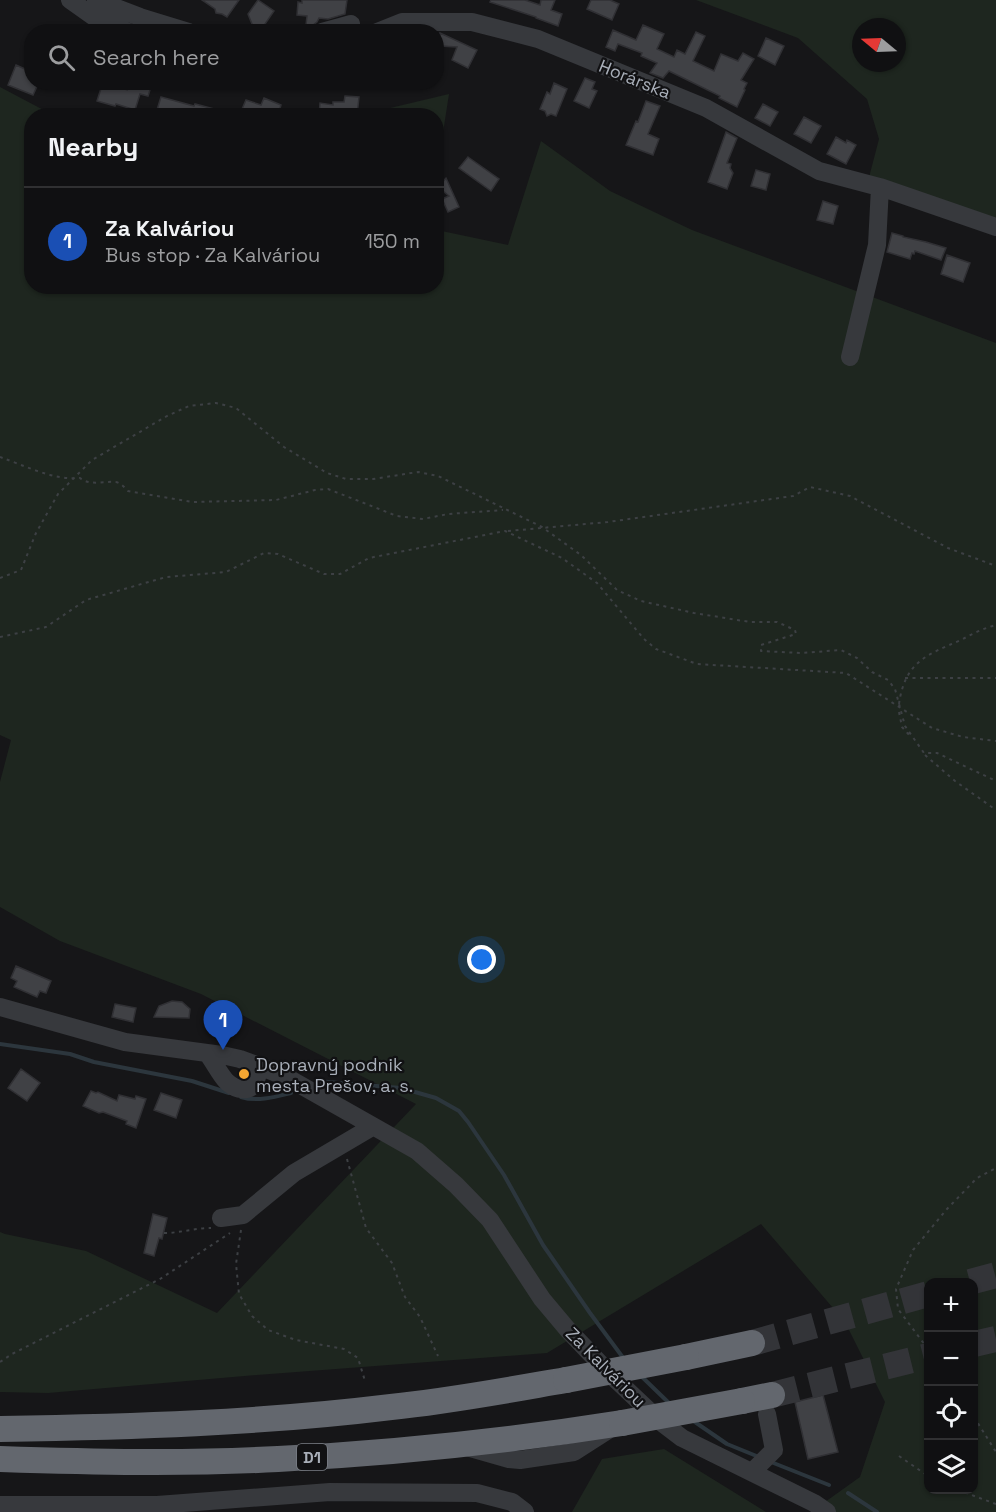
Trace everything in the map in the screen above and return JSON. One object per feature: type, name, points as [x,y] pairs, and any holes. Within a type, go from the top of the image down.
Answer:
[{"type":"highway","points":[[0,1429],[183,1425],[293,1417],[414,1404],[566,1380],[752,1342]]},
{"type":"highway","name":"D1","points":[[0,1459],[167,1462],[367,1454],[515,1439],[742,1401],[770,1405]]},
{"type":"street","points":[[70,0],[94,17],[110,24]]},
{"type":"street","points":[[96,0],[163,24]]},
{"type":"street","name":"Horárska","points":[[397,24],[402,22],[472,22],[538,39],[706,108],[819,171],[880,187],[996,227]]},
{"type":"street","points":[[850,357],[876,245],[880,187]]},
{"type":"street","name":"Za Kalváriou","points":[[0,1008],[125,1042],[240,1059],[288,1078],[417,1152],[456,1185],[490,1220],[542,1299],[568,1330],[661,1422],[682,1438],[761,1464],[827,1512]]},
{"type":"street","points":[[207,1053],[228,1083],[240,1089],[246,1090],[252,1087],[259,1066]]},
{"type":"street","points":[[221,1218],[243,1215],[294,1173],[372,1127]]},
{"type":"street","points":[[761,1464],[774,1450],[770,1405]]},
{"type":"street","points":[[0,1505],[157,1504],[330,1492],[466,1492],[512,1502],[525,1512]]},
{"type":"path","points":[[0,578],[21,570],[36,533],[58,494],[93,460],[167,416],[189,406],[216,403],[236,408],[284,447],[327,473],[346,479],[373,479],[418,472],[438,476],[542,527],[581,555],[617,591],[641,601],[750,622],[777,622],[795,630],[796,634],[761,645],[761,651],[801,653],[841,650],[857,658],[872,672],[888,680],[895,689],[899,706]]},
{"type":"path","points":[[0,457],[33,469],[73,479],[80,478],[84,482],[116,482],[128,490],[193,501],[276,500],[328,489],[397,516],[423,519],[448,514],[506,510]]},
{"type":"path","points":[[0,637],[46,627],[86,600],[166,577],[226,572],[264,553],[278,554],[324,574],[340,574],[369,558],[505,531],[608,522],[793,496],[810,487],[850,496],[948,548],[996,566]]},
{"type":"path","points":[[505,531],[562,558],[597,583],[656,650],[697,664],[846,673],[932,728],[963,737],[996,741]]},
{"type":"path","points":[[996,625],[916,662],[905,678],[899,706],[902,727],[924,753],[955,781],[996,810]]},
{"type":"path","points":[[905,678],[996,678]]},
{"type":"path","points":[[924,753],[937,753],[996,781]]},
{"type":"path","points":[[344,1145],[366,1228],[392,1263],[405,1298],[420,1317],[438,1356]]},
{"type":"path","points":[[924,1344],[898,1309],[896,1289],[913,1250],[947,1209],[977,1178],[996,1168]]},
{"type":"path","points":[[0,1362],[160,1279],[229,1233],[243,1215]]},
{"type":"path","points":[[243,1215],[236,1264],[239,1294],[252,1316],[268,1330],[296,1341],[344,1349],[358,1358],[364,1381]]},
{"type":"path","points":[[164,1233],[177,1233],[196,1228],[221,1228],[221,1218]]},
{"type":"path","points":[[978,1423],[996,1452]]},
{"type":"path","points":[[899,1456],[924,1473]]},
{"type":"path","points":[[969,1494],[996,1504]]},
{"type":"shaded area","points":[[696,0],[996,0],[996,227],[867,185],[879,139],[867,99],[798,38]]},
{"type":"shaded area","points":[[0,87],[40,108],[24,108],[24,294],[444,294],[444,231],[508,245],[541,141],[610,191],[692,230],[996,343],[996,1512],[811,1512],[860,1477],[885,1402],[845,1322],[761,1224],[547,1353],[48,1393],[0,1392],[0,1232],[86,1251],[217,1313],[416,1104],[201,994],[60,941],[0,907],[0,782],[11,740],[0,735]]},
{"type":"shaded area","points":[[449,94],[444,126],[444,108],[390,108]]},
{"type":"shaded area","points":[[664,1449],[766,1512],[572,1512],[602,1459]]},
{"type":"building","points":[[202,0],[239,0],[227,17],[216,13],[215,9]]},
{"type":"building","points":[[258,0],[274,11],[265,24],[252,24],[248,14]]},
{"type":"building","points":[[302,0],[347,0],[345,14],[328,19],[319,18],[314,24],[306,24],[307,16],[297,15],[298,2],[302,3]]},
{"type":"building","points":[[491,0],[525,0],[540,5],[541,0],[555,0],[551,10],[562,14],[558,26],[490,2]]},
{"type":"building","points":[[591,0],[610,0],[619,4],[612,20],[587,9]]},
{"type":"building","points":[[643,25],[664,34],[657,49],[674,57],[677,50],[685,54],[696,32],[705,36],[693,61],[714,71],[721,54],[738,61],[743,53],[754,59],[741,80],[747,83],[737,107],[669,71],[663,78],[650,73],[657,63],[641,56],[642,53],[618,44],[615,51],[606,47],[613,30],[636,40]]},
{"type":"building","points":[[444,35],[477,50],[468,68],[452,60],[457,47],[444,46]]},
{"type":"building","points":[[766,38],[784,46],[775,65],[758,56]]},
{"type":"building","points":[[16,65],[24,68],[24,90],[35,90],[33,95],[8,85]]},
{"type":"building","points":[[585,78],[595,82],[592,89],[597,91],[589,108],[574,101]]},
{"type":"building","points":[[554,83],[567,89],[556,116],[551,114],[547,116],[545,111],[540,109],[547,92],[550,94]]},
{"type":"building","points":[[100,90],[150,90],[148,96],[140,94],[136,108],[97,101]]},
{"type":"building","points":[[345,96],[359,97],[358,108],[320,108],[320,103],[333,105],[333,102],[344,102]]},
{"type":"building","points":[[161,97],[210,108],[158,108]]},
{"type":"building","points":[[264,98],[281,105],[280,108],[242,108],[246,100],[261,105]]},
{"type":"building","points":[[646,101],[660,106],[648,134],[659,139],[653,155],[626,145]]},
{"type":"building","points":[[763,104],[778,112],[770,126],[755,118]]},
{"type":"building","points":[[804,117],[821,126],[811,143],[794,134]]},
{"type":"building","points":[[726,132],[737,138],[727,163],[731,164],[730,168],[733,173],[727,189],[708,182]]},
{"type":"building","points":[[836,137],[846,143],[847,140],[856,145],[846,164],[827,154]]},
{"type":"building","points":[[468,157],[499,179],[491,191],[459,168]]},
{"type":"building","points":[[756,170],[770,174],[766,190],[751,186]]},
{"type":"building","points":[[446,178],[459,207],[448,212],[444,198],[449,196],[444,192]]},
{"type":"building","points":[[823,201],[838,206],[833,224],[817,220]]},
{"type":"building","points":[[892,233],[946,248],[941,260],[915,251],[910,259],[887,252]]},
{"type":"building","points":[[947,255],[970,263],[963,282],[941,274]]},
{"type":"building","points":[[16,966],[51,981],[46,993],[40,991],[37,997],[14,987],[17,981],[11,978]]},
{"type":"building","points":[[172,1001],[182,1002],[190,1009],[189,1018],[154,1017],[159,1006]]},
{"type":"building","points":[[115,1004],[136,1008],[133,1022],[112,1017]]},
{"type":"building","points":[[21,1069],[40,1083],[27,1101],[8,1088]]},
{"type":"building","points":[[91,1091],[117,1101],[119,1095],[146,1099],[136,1128],[126,1124],[127,1121],[83,1106]]},
{"type":"building","points":[[161,1093],[182,1100],[176,1118],[154,1110]]},
{"type":"building","points":[[153,1214],[167,1218],[162,1239],[159,1238],[154,1256],[144,1253]]},
{"type":"building","points":[[823,1395],[838,1452],[808,1459],[795,1402]]},
{"type":"waterway","points":[[0,1044],[70,1054],[94,1062],[192,1081],[229,1093]]},
{"type":"waterway","points":[[316,1081],[401,1088],[436,1098],[459,1111],[504,1175],[543,1245],[624,1359]]},
{"type":"waterway","points":[[241,1097],[260,1099],[291,1093]]},
{"type":"waterway","points":[[640,1375],[669,1403]]},
{"type":"waterway","points":[[692,1420],[727,1444],[759,1457]]},
{"type":"waterway","points":[[771,1462],[829,1485]]},
{"type":"waterway","points":[[848,1493],[877,1512]]},
{"type":"tunnel","points":[[978,1280],[996,1275]]},
{"type":"tunnel","points":[[752,1343],[924,1295]]},
{"type":"tunnel","points":[[978,1343],[996,1339]]},
{"type":"tunnel","points":[[772,1395],[924,1357]]},
{"type":"place","name":"Za Kalváriou","points":[[223,1050]]},
{"type":"place","name":"Dopravný podnik mesta Prešov, a. s.","points":[[244,1074]]}]
